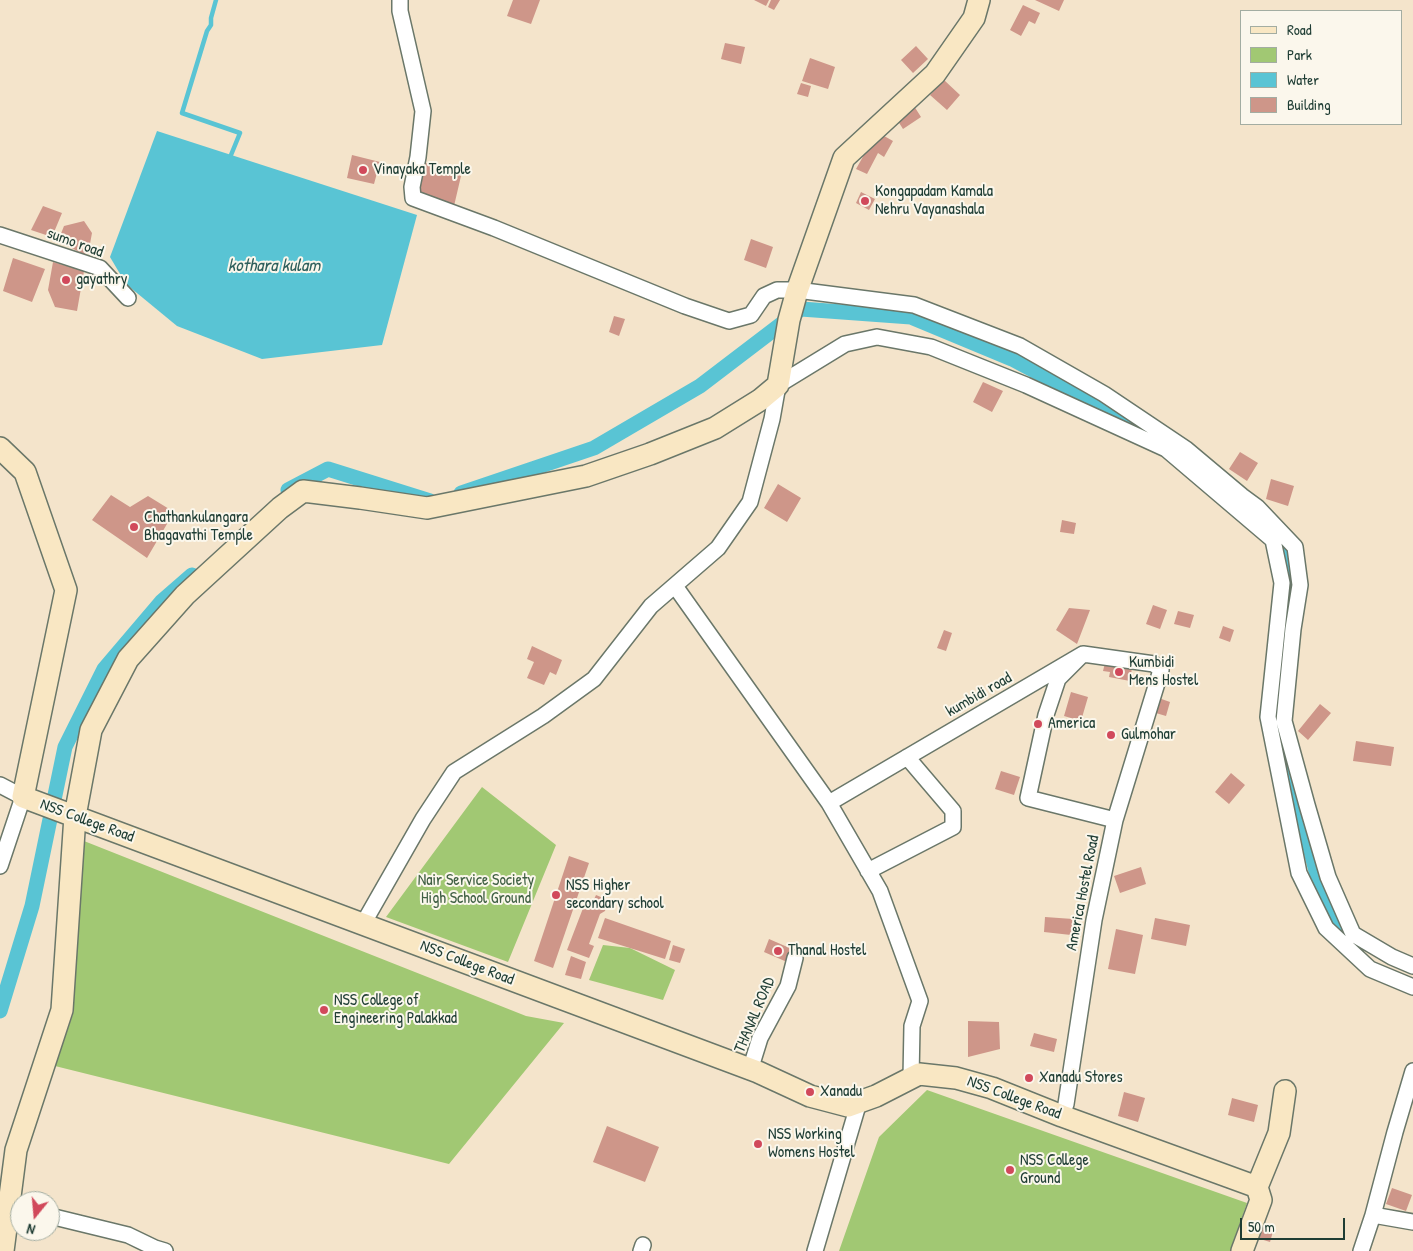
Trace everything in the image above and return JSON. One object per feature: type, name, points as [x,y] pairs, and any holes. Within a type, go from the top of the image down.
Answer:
[{"type":"street","points":[[400,0],[400,11],[423,111],[418,157],[412,188],[413,198],[494,228],[685,306],[729,321],[751,315],[764,296],[778,290],[914,305],[1020,346],[1104,394],[1186,449],[1257,507],[1295,548],[1300,585],[1293,629],[1284,722],[1328,877],[1353,934],[1392,957],[1413,966]]},
{"type":"street","points":[[362,924],[423,819],[454,772],[543,716],[594,679],[651,606],[718,548],[750,502],[772,419],[789,320],[797,291],[844,158],[934,74],[974,18],[979,0]]},
{"type":"street","name":"sumo road","points":[[0,235],[100,268],[128,298]]},
{"type":"street","points":[[15,1191],[16,1150],[62,1010],[70,814],[91,730],[128,659],[185,595],[280,508],[303,491],[427,508],[586,476],[650,454],[715,428],[845,344],[877,337],[931,347],[1026,385],[1166,449],[1273,540],[1282,582],[1268,717],[1299,873],[1326,928],[1370,969],[1413,987]]},
{"type":"street","name":"NSS College Road","points":[[0,448],[25,472],[66,590],[28,799],[740,1065],[810,1096],[848,1106],[876,1096],[919,1074],[956,1078],[992,1088],[1062,1116],[1257,1187]]},
{"type":"street","points":[[675,586],[829,803],[880,891],[920,1001],[912,1026],[911,1078]]},
{"type":"street","points":[[1083,654],[1154,664],[1161,670],[1115,820]]},
{"type":"street","name":"kumbidi road","points":[[829,803],[1083,654]]},
{"type":"street","name":"America Hostel Road","points":[[1062,1116],[1066,1104],[1094,920],[1115,820],[1028,798],[1046,715],[1058,679],[1083,654]]},
{"type":"street","points":[[868,871],[953,827],[952,811],[907,758]]},
{"type":"street","points":[[0,785],[28,799],[0,866]]},
{"type":"street","name":"THANAL ROAD","points":[[768,1077],[751,1067],[760,1038],[788,986],[795,958]]},
{"type":"street","points":[[1361,1251],[1373,1215],[1413,1071]]},
{"type":"street","points":[[1242,1251],[1261,1200],[1257,1187],[1279,1132],[1285,1091]]},
{"type":"street","points":[[814,1251],[859,1102]]},
{"type":"street","points":[[1373,1215],[1413,1222]]},
{"type":"street","points":[[60,1218],[128,1235],[155,1248],[166,1251]]},
{"type":"street","points":[[3,1251],[10,1226]]},
{"type":"green space","name":"Nair Service Society High School Ground","points":[[482,787],[556,845],[508,962],[386,917]]},
{"type":"green space","points":[[84,841],[526,1016],[564,1023],[449,1164],[55,1066],[73,1014]]},
{"type":"green space","points":[[603,945],[630,948],[675,970],[663,1000],[589,980]]},
{"type":"green space","name":"NSS College Ground","points":[[927,1090],[1247,1203],[1230,1251],[839,1251],[879,1137]]},
{"type":"water","name":"kothara kulam","points":[[157,131],[417,215],[382,345],[262,359],[177,326],[126,284],[110,257]]},
{"type":"building","points":[[513,0],[540,0],[531,24],[507,16]]},
{"type":"building","points":[[754,0],[769,0],[766,6]]},
{"type":"building","points":[[771,0],[780,0],[774,10],[768,7]]},
{"type":"building","points":[[1035,0],[1064,0],[1059,11]]},
{"type":"building","points":[[1023,5],[1040,13],[1035,24],[1029,21],[1021,36],[1010,30]]},
{"type":"building","points":[[725,43],[745,47],[741,64],[721,59]]},
{"type":"building","points":[[916,46],[928,59],[913,73],[901,60]]},
{"type":"building","points":[[810,58],[835,67],[828,89],[802,81]]},
{"type":"building","points":[[944,80],[960,95],[947,110],[930,95]]},
{"type":"building","points":[[801,83],[811,86],[808,97],[797,94]]},
{"type":"building","points":[[914,106],[921,117],[903,129],[896,118]]},
{"type":"building","points":[[877,132],[893,141],[884,157],[878,153],[867,174],[856,169]]},
{"type":"building","name":"Vinayaka Temple","points":[[352,155],[380,162],[374,184],[347,178]]},
{"type":"building","points":[[424,162],[461,176],[454,206],[418,193]]},
{"type":"building","name":"Kongapadam Kamala Nehru Vayanashala","points":[[861,192],[875,199],[869,210],[856,203]]},
{"type":"building","points":[[43,206],[62,213],[52,237],[31,230]]},
{"type":"building","points":[[84,221],[92,233],[89,249],[85,255],[58,241],[64,226]]},
{"type":"building","points":[[751,239],[773,247],[766,268],[744,260]]},
{"type":"building","points":[[13,258],[45,269],[32,302],[3,291]]},
{"type":"building","name":"gayathry","points":[[53,262],[84,271],[77,311],[55,307],[48,290]]},
{"type":"building","points":[[614,316],[625,319],[619,336],[609,332]]},
{"type":"building","points":[[983,382],[1003,391],[992,412],[973,402]]},
{"type":"building","points":[[1240,452],[1258,463],[1247,481],[1229,469]]},
{"type":"building","points":[[1271,479],[1294,486],[1288,506],[1266,499]]},
{"type":"building","points":[[778,484],[801,498],[787,522],[764,508]]},
{"type":"building","name":"Chathankulangara Bhagavathi Temple","points":[[111,495],[130,507],[148,496],[174,512],[147,558],[92,520]]},
{"type":"building","points":[[1062,520],[1076,523],[1074,534],[1060,532]]},
{"type":"building","points":[[1153,605],[1167,610],[1160,629],[1146,624]]},
{"type":"building","points":[[1069,608],[1090,610],[1077,644],[1056,630]]},
{"type":"building","points":[[1178,611],[1194,615],[1190,628],[1174,624]]},
{"type":"building","points":[[1223,626],[1234,630],[1230,642],[1219,638]]},
{"type":"building","points":[[944,630],[952,633],[946,651],[937,648]]},
{"type":"building","points":[[532,646],[562,660],[556,675],[550,672],[544,685],[527,678],[534,662],[527,659]]},
{"type":"building","name":"Kumbidi Mens Hostel","points":[[1105,663],[1132,668],[1130,681],[1109,677],[1110,672],[1103,671]]},
{"type":"building","points":[[1071,692],[1088,697],[1081,721],[1064,716]]},
{"type":"building","points":[[1153,696],[1170,702],[1166,716],[1149,711]]},
{"type":"building","points":[[1320,704],[1331,713],[1308,740],[1298,731]]},
{"type":"building","points":[[1356,741],[1394,747],[1391,766],[1353,761]]},
{"type":"building","points":[[1001,771],[1020,777],[1014,795],[995,789]]},
{"type":"building","points":[[1231,773],[1245,785],[1229,804],[1215,792]]},
{"type":"building","points":[[569,856],[589,863],[553,968],[534,961]]},
{"type":"building","points":[[1141,867],[1146,884],[1120,893],[1114,876]]},
{"type":"building","points":[[596,895],[608,900],[605,911],[600,914],[589,944],[594,946],[589,958],[567,950],[585,903],[591,906]]},
{"type":"building","points":[[1045,917],[1073,919],[1071,935],[1044,932]]},
{"type":"building","points":[[605,918],[671,941],[665,959],[598,938]]},
{"type":"building","points":[[1155,918],[1190,925],[1186,946],[1151,939]]},
{"type":"building","points":[[1116,929],[1143,935],[1135,974],[1108,969]]},
{"type":"building","name":"Thanal Hostel","points":[[769,939],[792,949],[787,962],[764,952]]},
{"type":"building","points":[[673,945],[685,949],[680,963],[669,960]]},
{"type":"building","points":[[571,956],[586,962],[581,979],[565,975]]},
{"type":"building","points":[[968,1021],[999,1022],[1000,1049],[968,1057]]},
{"type":"building","points":[[1034,1033],[1057,1039],[1054,1052],[1030,1046]]},
{"type":"building","points":[[1124,1092],[1145,1098],[1138,1122],[1118,1116]]},
{"type":"building","points":[[1232,1098],[1258,1105],[1254,1122],[1228,1115]]},
{"type":"building","points":[[607,1126],[659,1147],[645,1182],[593,1162]]},
{"type":"building","points":[[1392,1188],[1412,1195],[1406,1211],[1386,1204]]},
{"type":"building","points":[[1261,1224],[1274,1228],[1270,1242],[1257,1238]]},
{"type":"waterway","points":[[216,0],[211,25],[207,31],[182,113],[240,133],[231,155]]},
{"type":"waterway","points":[[461,493],[594,448],[700,386],[801,309],[911,317],[1012,359],[1147,431],[1160,441]]},
{"type":"waterway","points":[[288,490],[328,469],[430,501]]},
{"type":"waterway","points":[[1271,531],[1283,545],[1283,573]]},
{"type":"waterway","points":[[0,1011],[32,906],[65,747],[104,669],[161,602],[192,575]]},
{"type":"waterway","points":[[1283,624],[1283,650],[1276,722],[1319,883],[1340,934],[1352,941]]},
{"type":"place","name":"Vinayaka Temple","points":[[363,170]]},
{"type":"place","name":"Kongapadam Kamala Nehru Vayanashala","points":[[865,201]]},
{"type":"place","name":"gayathry","points":[[66,280]]},
{"type":"place","name":"Chathankulangara Bhagavathi Temple","points":[[134,527]]},
{"type":"place","name":"Kumbidi Mens Hostel","points":[[1119,672]]},
{"type":"place","name":"America","points":[[1038,724]]},
{"type":"place","name":"Gulmohar","points":[[1111,735]]},
{"type":"place","name":"NSS Higher secondary school","points":[[556,895]]},
{"type":"place","name":"Thanal Hostel","points":[[778,951]]},
{"type":"place","name":"NSS College of Engineering Palakkad","points":[[324,1010]]},
{"type":"place","name":"Xanadu Stores","points":[[1029,1078]]},
{"type":"place","name":"Xanadu","points":[[810,1092]]},
{"type":"place","name":"NSS Working Womens Hostel","points":[[758,1144]]},
{"type":"place","name":"NSS College Ground","points":[[1010,1170]]}]
